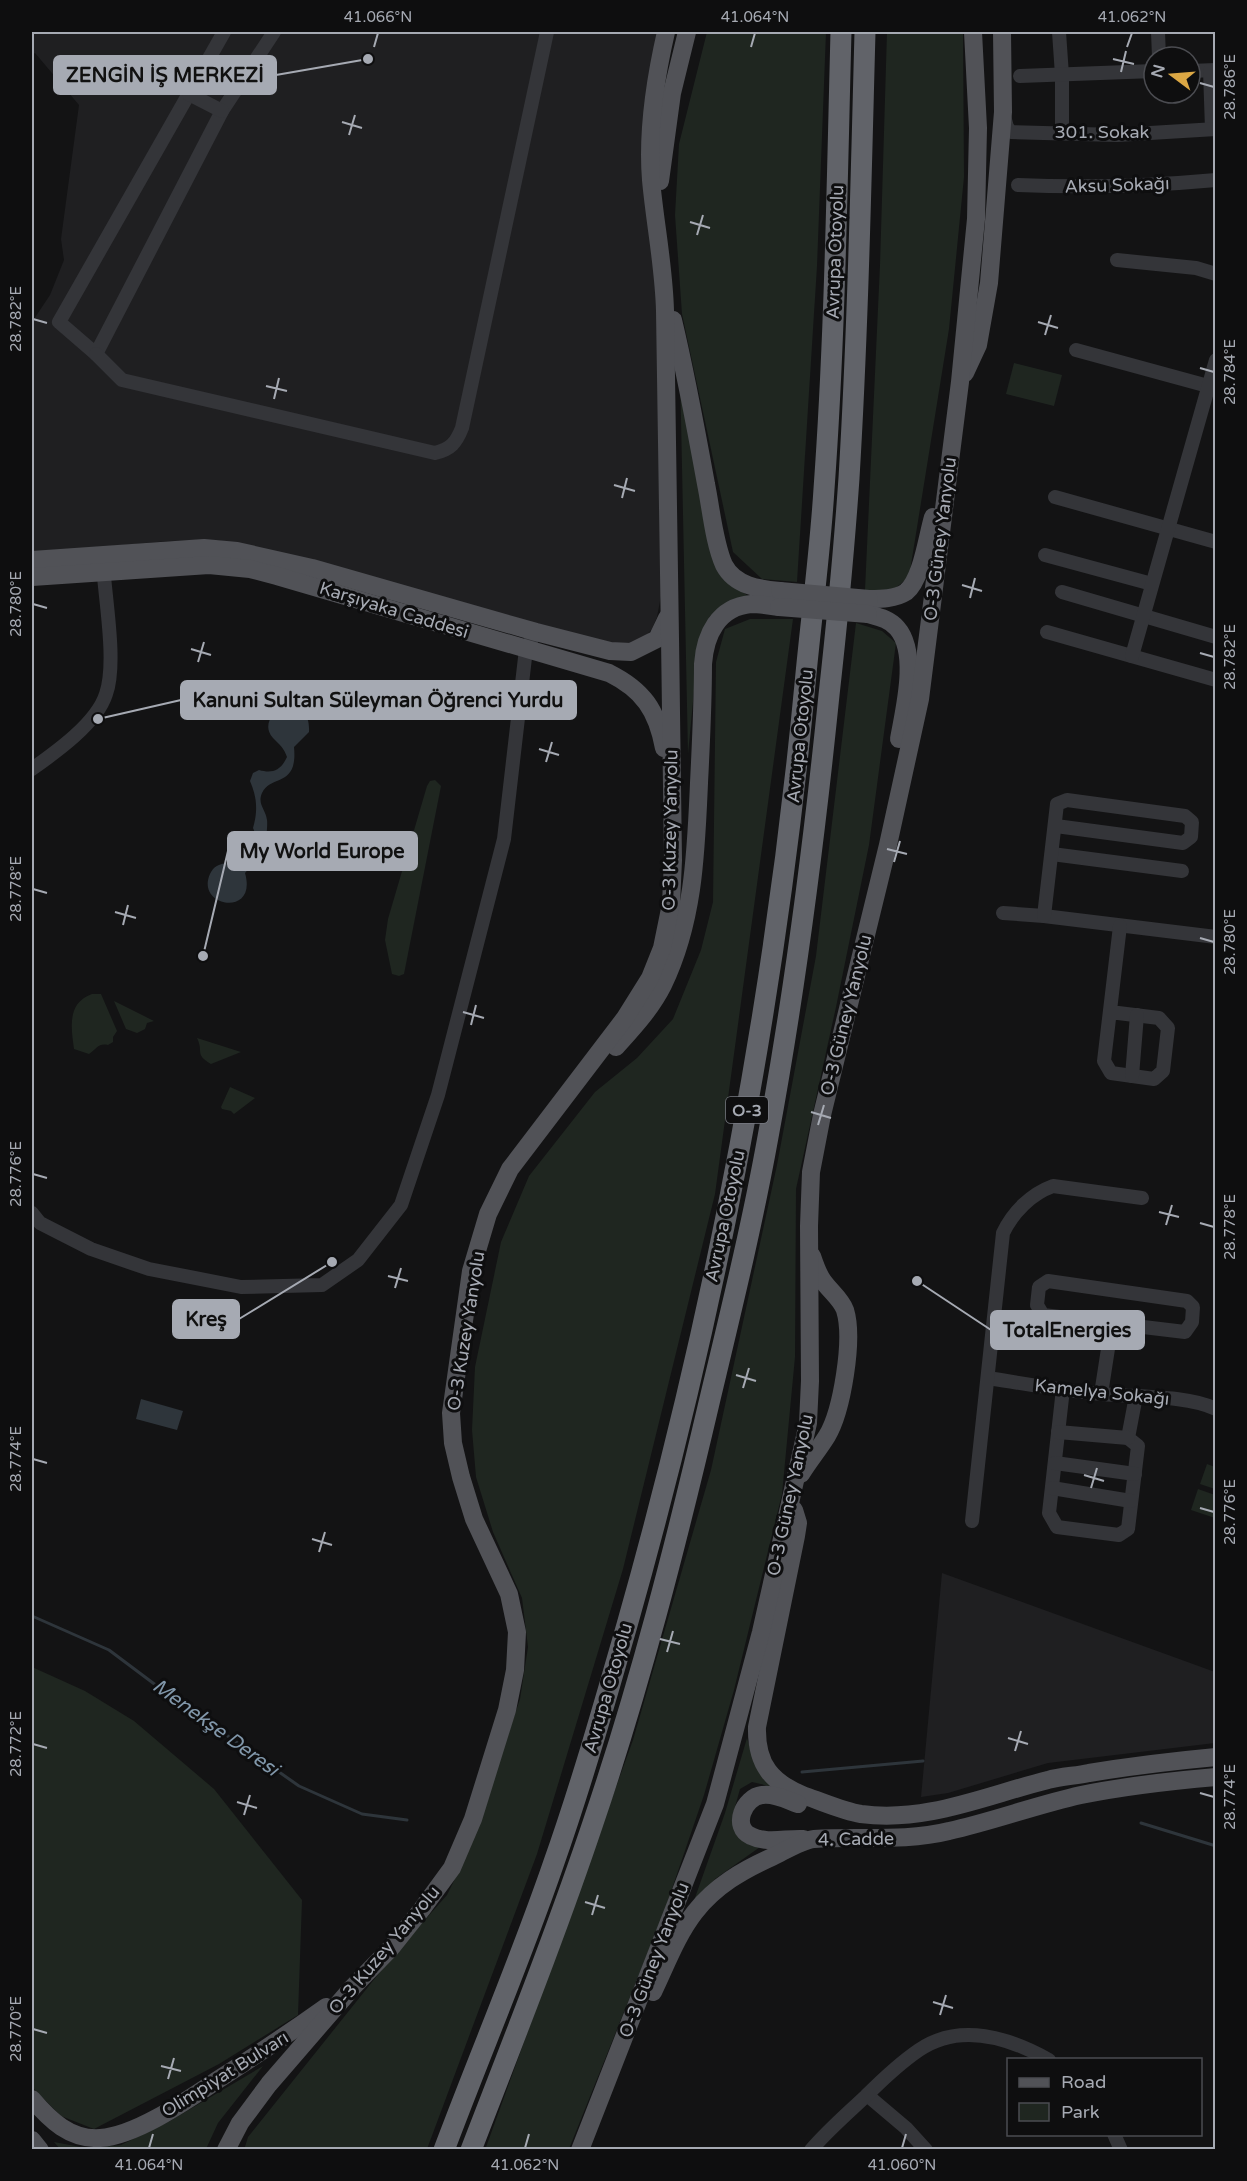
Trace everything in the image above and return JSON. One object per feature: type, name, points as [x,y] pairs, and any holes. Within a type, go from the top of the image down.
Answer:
[{"type":"highway","name":"Avrupa Otoyolu","points":[[444,2150],[512,1979],[555,1861],[627,1624],[693,1365],[746,1120],[770,975],[792,814],[820,544],[831,358],[841,32]]},
{"type":"highway","name":"Avrupa Otoyolu","points":[[471,2150],[564,1908],[595,1818],[645,1654],[704,1423],[768,1141],[802,928],[822,767],[842,566],[849,481],[857,313],[865,32]]},
{"type":"main road","points":[[666,32],[657,75],[650,132],[651,178],[664,287],[681,354],[712,515],[725,565],[735,578],[779,599]]},
{"type":"main road","points":[[658,234],[660,180],[671,104],[687,32]]},
{"type":"main road","name":"O-3 Güney Yanyolu","points":[[580,2150],[715,1804],[739,1717],[808,1423],[809,1196],[815,1148],[920,699],[960,382],[976,219],[978,128],[974,32]]},
{"type":"main road","points":[[960,382],[978,345],[989,283],[1003,112],[1002,32]]},
{"type":"main road","name":"O-3 Kuzey Yanyolu","points":[[226,2150],[240,2123],[269,2084],[352,1988],[391,1948],[452,1868],[472,1819],[507,1710],[515,1670],[517,1632],[509,1594],[474,1518],[461,1477],[453,1443],[452,1413],[471,1271],[488,1214],[510,1168],[625,1018],[650,978],[662,948],[671,904],[668,403],[664,287]]},
{"type":"main road","points":[[539,1130],[556,1115],[644,1016],[662,986],[678,949],[688,910],[695,864],[704,648],[716,622],[737,607],[779,599],[868,607],[905,592],[915,580],[950,455]]},
{"type":"main road","name":"Karşıyaka Caddesi","points":[[32,577],[204,548],[237,551],[323,571],[610,651],[631,652],[657,639],[670,611]]},
{"type":"main road","name":"Karşıyaka Caddesi","points":[[32,560],[103,564],[209,565],[250,569],[609,673],[635,688],[649,703],[661,729],[672,794]]},
{"type":"main road","points":[[868,607],[898,628],[909,660],[905,705],[880,836],[877,889]]},
{"type":"main road","points":[[796,1480],[828,1435],[843,1387],[848,1323],[842,1304],[822,1279],[809,1248]]},
{"type":"main road","name":"4. Cadde","points":[[791,1503],[798,1523],[758,1720],[757,1742],[761,1758],[777,1782],[792,1791],[859,1814],[886,1816],[913,1814],[992,1797],[1049,1779],[1215,1757]]},
{"type":"main road","name":"4. Cadde","points":[[597,2106],[694,1912],[727,1881],[753,1866],[810,1839],[901,1838],[946,1832],[1110,1789],[1215,1777]]},
{"type":"main road","points":[[810,1839],[768,1840],[752,1837],[742,1826],[741,1816],[744,1807],[750,1798],[770,1794],[820,1810],[859,1814]]},
{"type":"main road","name":"Olimpiyat Bulvarı","points":[[32,2098],[48,2118],[69,2133],[100,2138],[125,2132],[177,2107],[288,2035],[352,1988]]},
{"type":"main road","points":[[32,2140],[39,2150]]},
{"type":"street","points":[[224,32],[59,322],[122,380],[435,453],[448,450],[457,441],[462,428],[547,32]]},
{"type":"street","points":[[96,354],[222,111],[274,32]]},
{"type":"street","points":[[1059,32],[1062,132]]},
{"type":"street","points":[[1213,71],[1214,129]]},
{"type":"street","points":[[1020,76],[1142,72]]},
{"type":"street","points":[[189,94],[222,111]]},
{"type":"street","name":"301. Sokak","points":[[1003,112],[1007,127],[1011,132],[1117,135],[1214,129]]},
{"type":"street","name":"Aksu Sokağı","points":[[1018,185],[1059,187],[1138,185],[1215,180]]},
{"type":"street","points":[[1118,260],[1196,268],[1215,274]]},
{"type":"street","points":[[1076,350],[1208,387]]},
{"type":"street","points":[[1132,656],[1215,360]]},
{"type":"street","points":[[1055,497],[1215,542]]},
{"type":"street","points":[[1045,555],[1152,584]]},
{"type":"street","points":[[32,769],[79,732],[99,708],[106,694],[110,679],[110,648],[103,564]]},
{"type":"street","points":[[1062,592],[1215,637]]},
{"type":"street","points":[[32,1213],[40,1223],[91,1249],[149,1269],[241,1287],[322,1285],[358,1260],[401,1204],[438,1095],[504,839],[526,649],[536,632]]},
{"type":"street","points":[[1047,632],[1215,680]]},
{"type":"street","points":[[1044,916],[1057,804],[1067,800],[1185,816],[1192,822],[1191,837],[1183,843],[1056,826]]},
{"type":"street","points":[[1052,854],[1182,871]]},
{"type":"street","points":[[1003,913],[1215,937]]},
{"type":"street","points":[[1110,1012],[1159,1018],[1168,1028],[1163,1071],[1154,1079],[1111,1073],[1104,1061],[1120,926]]},
{"type":"street","points":[[1132,1076],[1137,1015]]},
{"type":"street","points":[[972,1521],[1003,1233],[1010,1218],[1039,1191],[1053,1186],[1142,1198]]},
{"type":"street","points":[[1048,1281],[1187,1301],[1193,1307],[1192,1322],[1185,1332],[1112,1323],[1043,1315],[1037,1305],[1039,1287],[1048,1281]]},
{"type":"street","points":[[1101,1394],[1112,1323]]},
{"type":"street","name":"Kamelya Sokağı","points":[[988,1378],[1101,1394],[1183,1401],[1209,1405],[1215,1409]]},
{"type":"street","points":[[1058,1432],[1128,1438],[1138,1446],[1128,1529],[1119,1535],[1057,1527],[1049,1514],[1054,1463],[1063,1389]]},
{"type":"street","points":[[1128,1438],[1136,1396]]},
{"type":"street","points":[[1054,1463],[1135,1474]]},
{"type":"street","points":[[1052,1488],[1131,1501]]},
{"type":"street","points":[[811,2150],[867,2095],[920,2049],[949,2037],[969,2035],[1013,2041],[1045,2058]]},
{"type":"street","points":[[867,2095],[906,2128],[926,2150]]},
{"type":"street","points":[[1115,2136],[1121,2150]]},
{"type":"shaded area","points":[[32,32],[661,32],[656,266],[661,596],[652,629],[643,639],[617,650],[263,549],[217,540],[169,541],[32,553],[32,322],[50,295],[64,260],[61,239],[79,105],[35,53],[32,55]]},
{"type":"shaded area","points":[[286,704],[297,707],[307,716],[309,732],[294,747],[294,760],[288,775],[266,787],[262,793],[262,807],[267,823],[263,854],[261,859],[245,873],[247,887],[243,897],[236,902],[227,903],[211,894],[208,885],[210,874],[220,864],[243,862],[255,852],[257,843],[253,828],[256,804],[250,781],[253,773],[259,770],[276,770],[287,757],[268,728],[273,714]]},
{"type":"shaded area","points":[[141,1399],[183,1411],[177,1430],[136,1419]]},
{"type":"shaded area","points":[[942,1573],[1215,1672],[1215,1743],[1048,1763],[948,1793],[921,1797]]},
{"type":"green space","points":[[707,32],[826,32],[817,266],[797,582],[762,579],[733,552],[682,314],[675,215],[679,144]]},
{"type":"green space","points":[[887,32],[963,32],[964,177],[949,329],[909,577],[888,594],[865,590],[880,265]]},
{"type":"green space","points":[[1014,363],[1062,375],[1054,406],[1006,394]]},
{"type":"green space","points":[[680,371],[728,581],[748,596],[710,616],[699,639],[688,754]]},
{"type":"green space","points":[[750,619],[793,619],[715,1194],[623,1569],[537,1854],[427,2149],[244,2150],[248,2137],[392,1957],[447,1895],[470,1848],[520,1699],[528,1647],[522,1598],[493,1532],[476,1477],[472,1430],[475,1367],[501,1242],[529,1176],[595,1092],[637,1058],[673,1019],[701,950],[713,902],[716,662],[725,629]]},
{"type":"green space","points":[[856,623],[882,631],[896,643],[869,845],[796,1189],[795,1357],[782,1494],[734,1690],[704,1795],[664,1912],[569,2149],[485,2150],[633,1740],[711,1470],[777,1165],[816,956]]},
{"type":"green space","points":[[435,780],[441,786],[404,974],[399,976],[392,974],[385,940],[388,919],[427,786],[430,781]]},
{"type":"green space","points":[[92,994],[101,994],[117,1031],[113,1042],[100,1046],[89,1054],[74,1049],[72,1017],[78,1003]]},
{"type":"green space","points":[[114,1001],[154,1021],[147,1023],[145,1029],[137,1033],[126,1029]]},
{"type":"green space","points":[[197,1038],[241,1052],[211,1064],[201,1055]]},
{"type":"green space","points":[[230,1087],[255,1098],[234,1114],[222,1109]]},
{"type":"green space","points":[[1207,1464],[1215,1467],[1215,1489],[1200,1484]]},
{"type":"green space","points":[[1198,1489],[1215,1495],[1215,1518],[1191,1510]]},
{"type":"green space","points":[[32,1667],[85,1691],[134,1721],[214,1789],[302,1900],[298,2015],[219,2064],[94,2129],[61,2116],[32,2087]]},
{"type":"green space","points":[[747,1738],[754,1760],[773,1787],[752,1782],[740,1789],[733,1814],[735,1826],[760,1847],[715,1879],[691,1909],[725,1813]]},
{"type":"green space","points":[[263,2066],[218,2123],[206,2149],[60,2149],[54,2142],[86,2148],[121,2145],[170,2121]]},
{"type":"waterway","name":"Menekşe Deresi","points":[[32,1616],[109,1650],[299,1786],[362,1814],[407,1820]]},
{"type":"waterway","name":"Menekşe Deresi","points":[[802,1772],[923,1761]]},
{"type":"waterway","name":"Menekşe Deresi","points":[[1141,1823],[1216,1846]]},
{"type":"place","name":"ZENGİN İŞ MERKEZİ","points":[[368,59]]},
{"type":"place","name":"Kanuni Sultan Süleyman Öğrenci Yurdu","points":[[98,719]]},
{"type":"place","name":"My World Europe","points":[[203,956]]},
{"type":"place","name":"Kreş","points":[[332,1262]]},
{"type":"place","name":"TotalEnergies","points":[[917,1281]]}]
